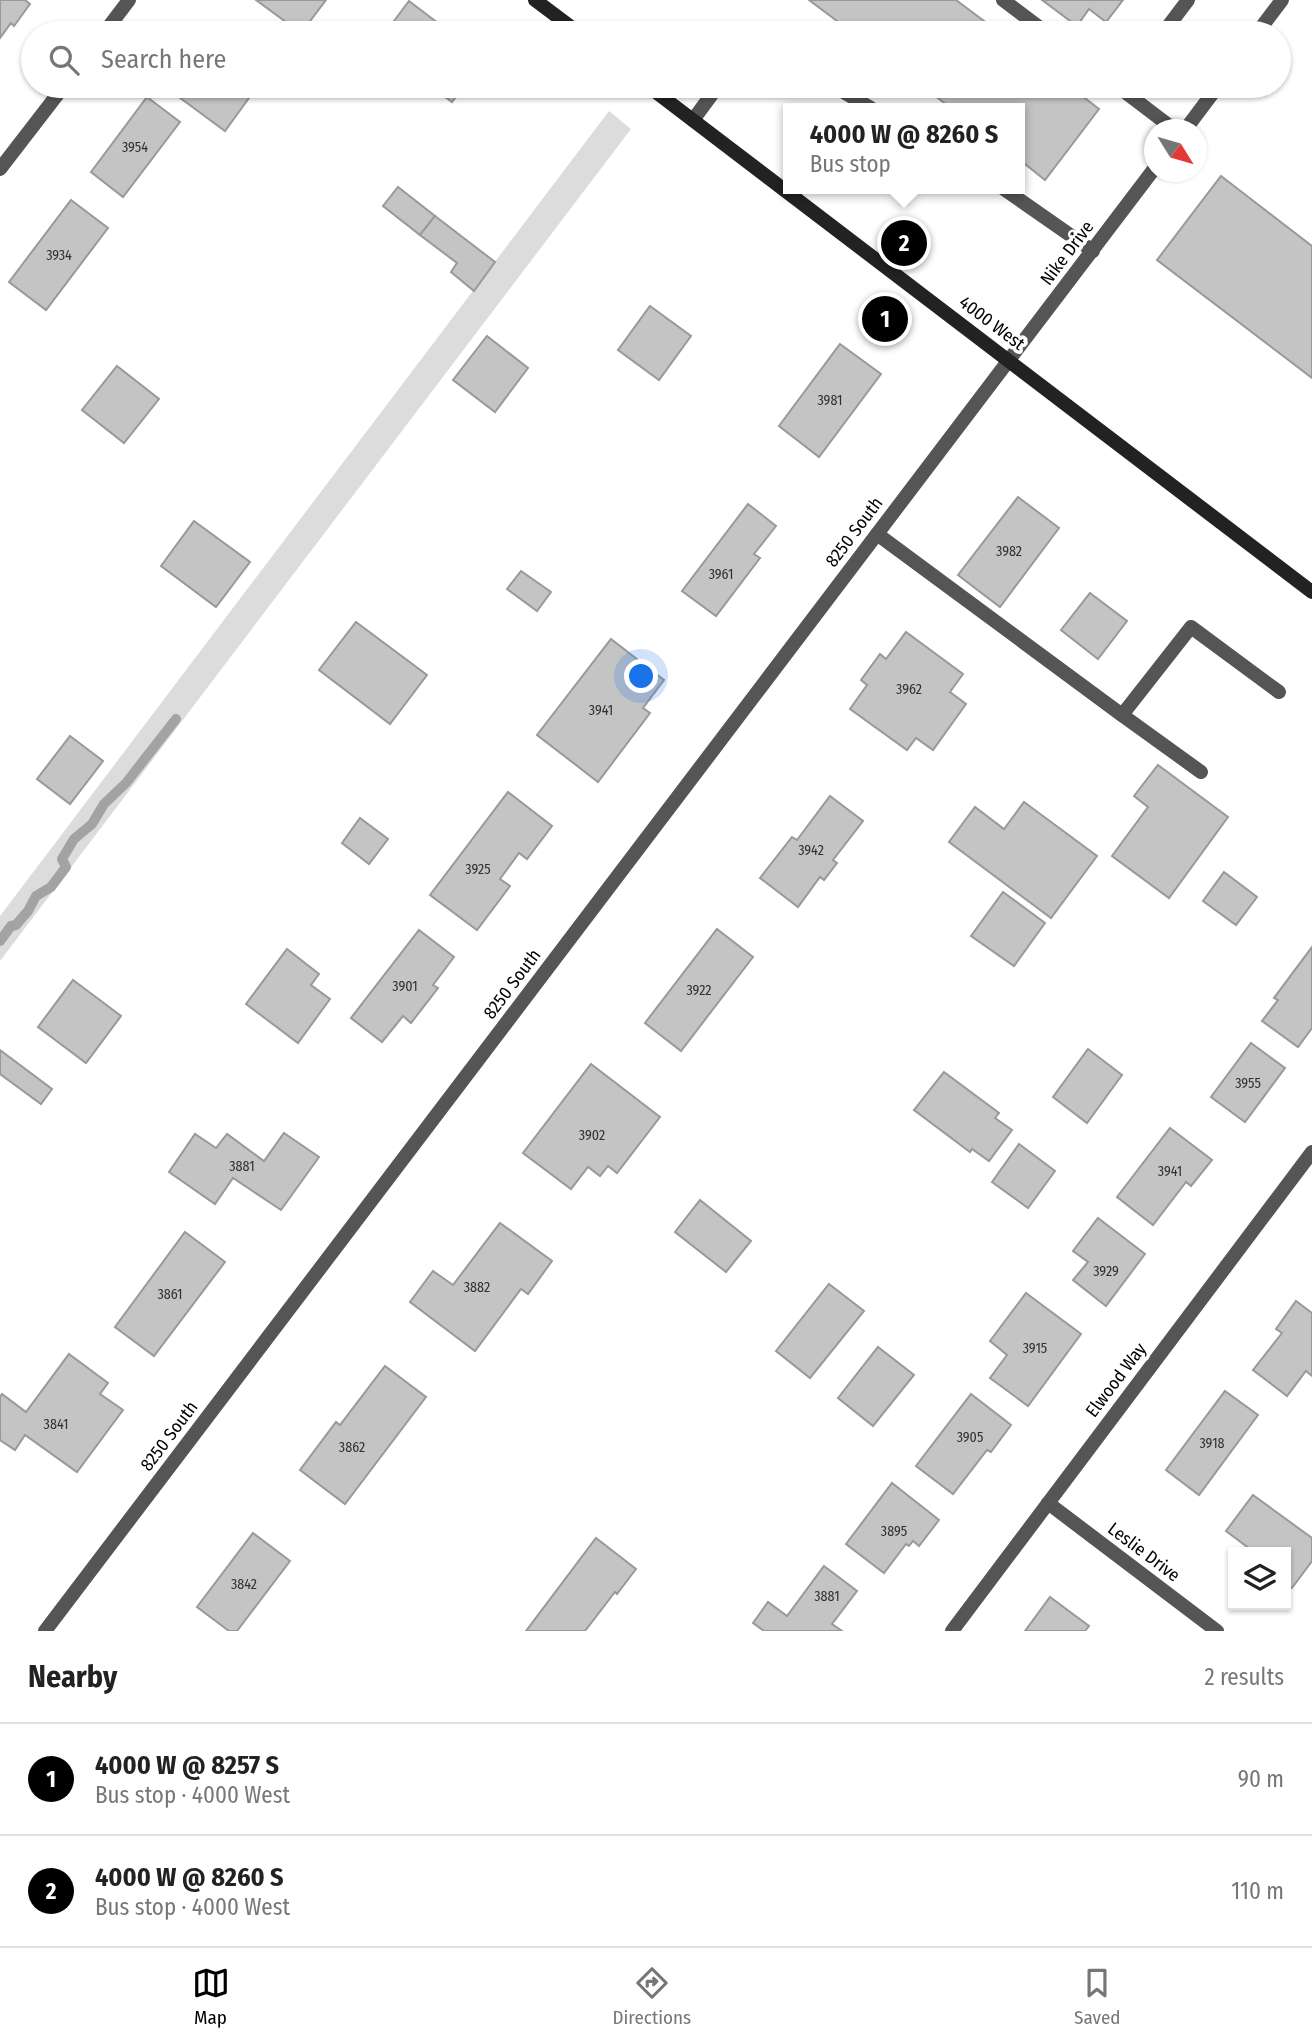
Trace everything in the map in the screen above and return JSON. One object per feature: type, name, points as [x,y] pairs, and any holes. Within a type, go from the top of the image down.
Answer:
[{"type":"main road","points":[[535,0],[563,21]]},
{"type":"main road","name":"4000 West","points":[[664,98],[783,188]]},
{"type":"main road","name":"4000 West","points":[[791,194],[1312,592]]},
{"type":"street","points":[[113,21],[129,0]]},
{"type":"street","points":[[1003,0],[1031,21]]},
{"type":"street","points":[[1172,21],[1188,0]]},
{"type":"street","points":[[1266,21],[1282,0]]},
{"type":"street","points":[[0,169],[55,98]]},
{"type":"street","points":[[693,120],[709,98]]},
{"type":"street","points":[[1134,98],[1161,119]]},
{"type":"street","points":[[1193,119],[1209,98]]},
{"type":"street","name":"Nike Drive","points":[[1010,360],[1144,182]]},
{"type":"street","points":[[1011,194],[1093,251]]},
{"type":"street","name":"8250 South","points":[[45,1631],[1010,360]]},
{"type":"street","points":[[877,534],[1201,772]]},
{"type":"street","points":[[1122,715],[1191,627],[1279,692]]},
{"type":"street","name":"Elwood Way","points":[[952,1631],[1312,1152]]},
{"type":"street","name":"Leslie Drive","points":[[1048,1503],[1217,1631]]},
{"type":"shaded area","points":[[609,111],[631,129],[0,961],[0,916]]},
{"type":"building","points":[[0,0],[25,0],[30,4],[14,26],[11,23],[0,38]]},
{"type":"building","points":[[256,0],[326,0],[310,21],[285,21]]},
{"type":"building","points":[[809,0],[956,0],[984,21],[837,21]]},
{"type":"building","points":[[1042,0],[1123,0],[1107,21],[1089,9],[1081,21],[1070,21]]},
{"type":"building","points":[[409,1],[435,21],[394,21]]},
{"type":"building","points":[[146,98],[180,122],[123,197],[91,172]]},
{"type":"building","points":[[180,98],[249,98],[225,131]]},
{"type":"building","points":[[938,98],[1085,98],[1099,109],[1045,180],[1025,164],[1025,103],[944,103]]},
{"type":"building","points":[[1221,176],[1312,246],[1312,378],[1157,260]]},
{"type":"building","points":[[398,187],[435,216],[420,235],[383,206]]},
{"type":"building","points":[[71,200],[108,228],[46,310],[9,282]]},
{"type":"building","points":[[435,216],[495,262],[474,291],[451,272],[457,263],[420,235]]},
{"type":"building","points":[[650,306],[691,336],[659,380],[618,350]]},
{"type":"building","points":[[487,336],[528,368],[495,412],[453,380]]},
{"type":"building","points":[[840,344],[881,374],[819,457],[779,426]]},
{"type":"building","points":[[117,366],[159,399],[124,443],[82,410]]},
{"type":"building","points":[[1018,497],[1059,528],[1000,607],[958,575]]},
{"type":"building","points":[[748,504],[776,526],[754,554],[760,558],[716,616],[682,591]]},
{"type":"building","points":[[194,521],[250,562],[216,607],[161,566]]},
{"type":"building","points":[[521,571],[551,592],[537,611],[507,589]]},
{"type":"building","points":[[1090,593],[1127,621],[1098,659],[1061,630]]},
{"type":"building","points":[[356,622],[427,675],[390,724],[319,670]]},
{"type":"building","points":[[906,632],[963,674],[950,692],[966,704],[933,750],[916,738],[907,750],[850,709],[867,685],[861,680],[880,654],[886,659]]},
{"type":"building","points":[[611,639],[664,680],[643,708],[650,713],[598,782],[537,735]]},
{"type":"building","points":[[70,736],[103,761],[70,804],[37,779]]},
{"type":"building","points":[[1158,765],[1228,817],[1169,898],[1112,856],[1148,807],[1134,796]]},
{"type":"building","points":[[508,792],[552,826],[527,859],[519,853],[500,879],[510,886],[477,930],[430,895]]},
{"type":"building","points":[[830,796],[863,821],[833,860],[837,863],[824,880],[820,877],[798,907],[760,878],[792,837],[797,840]]},
{"type":"building","points":[[1024,802],[1097,856],[1051,918],[949,842],[975,807],[1004,829]]},
{"type":"building","points":[[360,818],[388,839],[369,864],[342,843]]},
{"type":"building","points":[[1224,872],[1257,897],[1236,925],[1203,901]]},
{"type":"building","points":[[1003,892],[1045,923],[1014,966],[971,936]]},
{"type":"building","points":[[717,929],[753,957],[681,1051],[645,1023]]},
{"type":"building","points":[[419,930],[454,957],[433,985],[438,988],[411,1023],[403,1016],[382,1042],[351,1018]]},
{"type":"building","points":[[1312,947],[1312,1028],[1298,1047],[1262,1021],[1278,1000],[1274,998]]},
{"type":"building","points":[[287,949],[319,974],[311,985],[330,999],[298,1043],[246,1004]]},
{"type":"building","points":[[73,980],[121,1016],[86,1063],[38,1027]]},
{"type":"building","points":[[1251,1043],[1285,1068],[1245,1122],[1211,1097]]},
{"type":"building","points":[[1088,1049],[1122,1075],[1087,1123],[1053,1097]]},
{"type":"building","points":[[0,1050],[52,1089],[41,1104],[0,1074]]},
{"type":"building","points":[[591,1064],[660,1117],[617,1173],[608,1166],[600,1176],[588,1167],[571,1189],[523,1153]]},
{"type":"building","points":[[944,1072],[999,1113],[995,1118],[1012,1130],[989,1161],[972,1149],[970,1152],[914,1110]]},
{"type":"building","points":[[1170,1128],[1212,1160],[1191,1186],[1186,1182],[1153,1225],[1117,1197]]},
{"type":"building","points":[[284,1133],[319,1157],[281,1210],[233,1178],[215,1204],[169,1172],[195,1134],[216,1148],[227,1134],[264,1161]]},
{"type":"building","points":[[1019,1144],[1055,1171],[1028,1208],[992,1182]]},
{"type":"building","points":[[700,1200],[751,1241],[726,1272],[675,1232]]},
{"type":"building","points":[[1098,1218],[1145,1254],[1106,1306],[1073,1280],[1088,1262],[1073,1251]]},
{"type":"building","points":[[500,1223],[552,1261],[528,1294],[521,1289],[475,1351],[410,1302],[433,1271],[453,1285]]},
{"type":"building","points":[[185,1232],[225,1262],[154,1356],[115,1327]]},
{"type":"building","points":[[829,1284],[864,1311],[810,1378],[776,1351]]},
{"type":"building","points":[[1026,1293],[1081,1334],[1028,1406],[990,1378],[1007,1355],[990,1341]]},
{"type":"building","points":[[1296,1301],[1312,1313],[1312,1376],[1306,1371],[1287,1396],[1253,1370],[1282,1333],[1276,1329]]},
{"type":"building","points":[[878,1347],[914,1375],[873,1426],[838,1398]]},
{"type":"building","points":[[69,1354],[108,1383],[100,1394],[123,1410],[77,1472],[25,1435],[15,1450],[0,1440],[2,1394],[26,1412]]},
{"type":"building","points":[[385,1366],[426,1397],[345,1504],[300,1470],[336,1422],[340,1425]]},
{"type":"building","points":[[1225,1391],[1258,1415],[1199,1495],[1166,1470]]},
{"type":"building","points":[[971,1394],[1011,1425],[991,1452],[987,1450],[953,1494],[916,1466]]},
{"type":"building","points":[[892,1483],[939,1520],[919,1546],[913,1541],[909,1546],[906,1544],[884,1573],[846,1544]]},
{"type":"building","points":[[1253,1495],[1312,1538],[1312,1561],[1292,1588],[1291,1547],[1247,1547],[1226,1531]]},
{"type":"building","points":[[253,1533],[290,1561],[237,1631],[229,1631],[197,1607]]},
{"type":"building","points":[[596,1538],[636,1569],[585,1631],[526,1631]]},
{"type":"building","points":[[824,1566],[857,1591],[832,1624],[842,1631],[764,1631],[753,1623],[768,1602],[787,1616]]},
{"type":"building","points":[[1050,1597],[1089,1626],[1085,1631],[1025,1631]]},
{"type":"waterway","points":[[0,941],[11,926],[16,925],[28,911],[36,896],[51,887],[66,867],[62,859],[74,839],[92,824],[104,804],[126,783],[176,719]]},
{"type":"place","name":"4000 W @ 8260 S","points":[[904,243]]},
{"type":"place","name":"4000 W @ 8257 S","points":[[885,319]]}]
